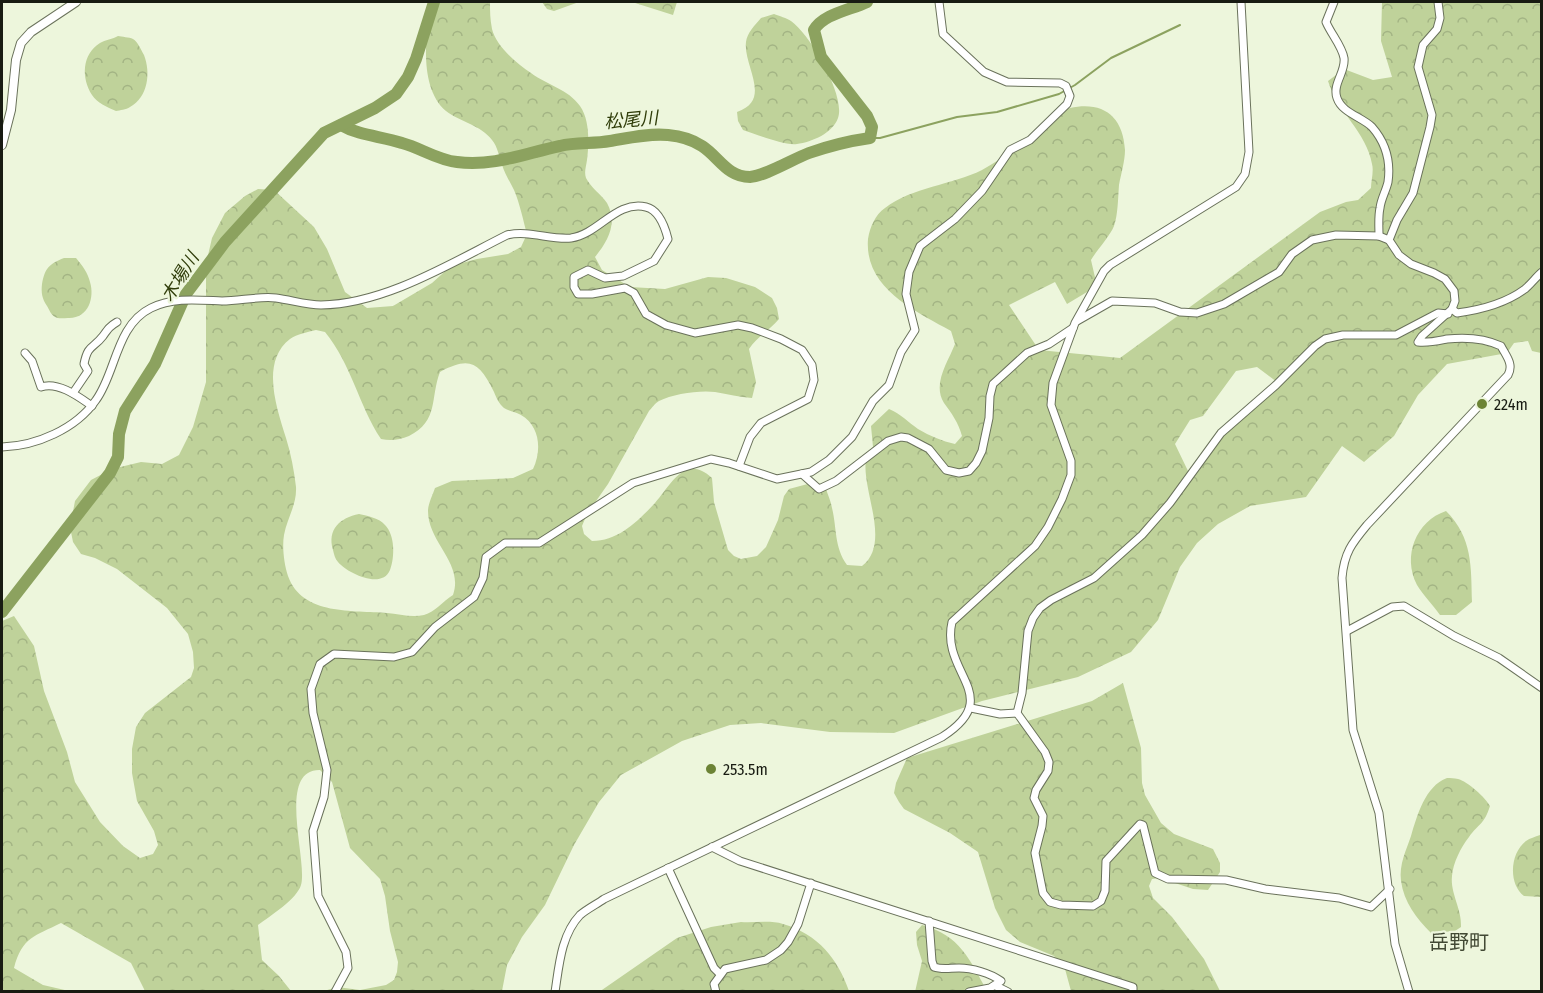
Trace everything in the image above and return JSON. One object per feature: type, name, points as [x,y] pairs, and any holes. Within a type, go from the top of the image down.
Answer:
[{"type":"street","points":[[2,145],[11,110],[16,60],[21,43],[31,32],[76,2]]},
{"type":"street","points":[[335,992],[348,969],[346,952],[318,896],[313,831],[324,797],[327,770],[313,713],[311,689],[320,664],[334,654],[394,657],[411,652],[435,627],[474,597],[483,578],[486,557],[506,543],[539,543],[633,483],[711,459],[777,479],[802,474],[811,472],[829,459],[852,437],[873,401],[888,385],[901,352],[915,330],[906,294],[909,272],[920,246],[955,219],[982,191],[1010,150],[1030,140],[1067,104],[1070,96],[1066,86],[1060,83],[1007,82],[984,72],[943,34],[939,2]]},
{"type":"street","points":[[555,992],[562,950],[568,934],[580,916],[604,899],[942,737],[959,726],[971,708],[970,695],[950,644],[949,633],[952,621],[1035,546],[1048,527],[1071,475],[1071,461],[1051,401],[1053,383],[1074,325],[1104,271],[1110,265],[1236,187],[1245,174],[1249,152],[1241,2]]},
{"type":"street","points":[[1334,2],[1326,22],[1331,34],[1341,47],[1344,61],[1335,89],[1338,100],[1345,108],[1370,125],[1385,144],[1388,158],[1388,182],[1380,208],[1379,236]]},
{"type":"street","points":[[1389,240],[1397,220],[1413,193],[1430,127],[1432,115],[1418,68],[1423,45],[1437,29],[1440,18],[1437,2]]},
{"type":"street","points":[[2,447],[45,438],[78,420],[98,399],[124,337],[135,321],[149,309],[168,302],[204,299],[222,301],[262,297],[321,305],[371,298],[431,273],[507,235],[517,232],[564,238],[574,237],[590,231],[633,205],[656,212],[666,230],[668,239],[654,261],[623,276],[605,278],[588,270],[580,273],[574,277],[574,286],[578,294],[625,288],[634,293],[646,314],[666,325],[695,333],[738,325],[752,328],[781,339],[802,351],[812,365],[814,380],[807,399],[761,423],[750,437],[739,466]]},
{"type":"street","points":[[802,474],[819,489],[836,482],[888,441],[901,437],[908,438],[929,449],[946,471],[959,473],[969,471],[982,451],[993,384],[1027,353],[1049,344],[1112,301],[1155,303],[1180,312],[1197,313],[1224,304],[1279,272],[1292,254],[1312,240],[1336,235],[1379,236],[1389,240],[1399,255],[1411,264],[1445,279],[1454,291],[1455,301],[1450,312],[1418,342],[1428,343],[1448,339],[1477,339],[1492,342],[1501,346],[1511,369],[1482,404],[1351,544],[1344,561],[1342,578],[1353,730],[1379,813],[1395,944],[1409,985],[1409,992]]},
{"type":"street","points":[[1390,889],[1371,907],[1340,898],[1264,889],[1226,880],[1168,879],[1155,873],[1143,825],[1140,824],[1106,861],[1105,891],[1101,901],[1093,906],[1061,905],[1050,902],[1043,893],[1035,853],[1043,816],[1034,798],[1036,790],[1048,771],[1049,762],[1045,752],[1017,714],[1022,693],[1028,631],[1032,618],[1040,608],[1094,578],[1142,535],[1170,503],[1221,433],[1325,339],[1343,335],[1396,335],[1438,313],[1473,311],[1504,300],[1525,288],[1542,272]]},
{"type":"street","points":[[74,393],[88,371],[84,364],[89,347],[102,337],[107,328],[117,322]]},
{"type":"street","points":[[25,353],[32,361],[41,387],[47,385],[74,393],[92,406]]},
{"type":"street","points":[[1347,631],[1392,607],[1404,606],[1455,636],[1499,658],[1542,688]]},
{"type":"street","points":[[971,708],[1000,714],[1017,714]]},
{"type":"street","points":[[712,847],[740,861],[1133,987],[1133,992]]},
{"type":"street","points":[[668,868],[714,968],[720,974]]},
{"type":"street","points":[[716,992],[714,984],[725,969],[766,960],[781,950],[798,924],[811,884]]},
{"type":"street","points":[[929,921],[934,967],[939,969],[961,968],[993,975],[1001,981],[996,986],[969,992]]},
{"type":"street","points":[[996,986],[1008,992]]},
{"type":"green space","points":[[431,2],[490,2],[492,29],[502,48],[525,69],[563,91],[580,106],[586,118],[588,132],[586,178],[607,203],[612,218],[610,232],[595,257],[602,270],[630,287],[665,289],[708,277],[726,278],[755,287],[772,298],[777,308],[779,319],[749,349],[756,382],[752,398],[701,392],[671,396],[656,403],[649,411],[608,484],[587,514],[582,526],[584,534],[592,541],[619,534],[655,503],[679,474],[694,469],[712,478],[714,502],[728,550],[734,556],[741,559],[757,556],[766,547],[778,520],[784,496],[789,489],[815,482],[826,489],[843,558],[847,565],[862,566],[871,556],[875,544],[866,472],[866,457],[873,447],[871,426],[889,409],[918,429],[941,440],[955,444],[962,436],[957,422],[944,403],[940,388],[942,373],[955,344],[951,331],[894,296],[874,271],[869,256],[868,239],[878,214],[907,195],[982,170],[1016,148],[1052,117],[1064,110],[1082,106],[1101,109],[1115,120],[1120,128],[1125,154],[1114,226],[1091,260],[1097,286],[1067,304],[1055,282],[1009,305],[1039,350],[1120,358],[1320,212],[1358,200],[1371,188],[1373,167],[1369,153],[1332,92],[1328,81],[1344,69],[1373,80],[1392,77],[1381,41],[1382,2],[1541,2],[1541,353],[1532,351],[1528,341],[1514,343],[1507,353],[1447,364],[1418,395],[1394,436],[1364,462],[1342,446],[1306,497],[1250,506],[1218,524],[1197,543],[1180,567],[1158,620],[1131,652],[1078,677],[982,701],[894,733],[830,732],[761,723],[730,725],[682,741],[621,775],[599,802],[574,845],[545,905],[522,937],[507,965],[502,991],[324,991],[337,987],[360,990],[386,985],[394,980],[398,962],[380,879],[350,848],[332,782],[320,770],[307,774],[299,784],[296,800],[301,885],[289,901],[258,925],[262,960],[291,991],[145,991],[131,963],[61,923],[31,939],[21,950],[14,968],[43,985],[69,991],[2,992],[2,621],[14,616],[34,646],[44,691],[67,752],[75,782],[100,822],[123,846],[140,858],[153,854],[158,845],[154,831],[137,801],[132,773],[132,749],[136,727],[145,713],[191,677],[194,668],[193,652],[188,634],[167,608],[117,569],[81,554],[73,542],[70,527],[75,501],[91,480],[112,469],[141,462],[162,464],[179,455],[193,427],[206,382],[206,264],[212,238],[225,213],[245,196],[258,189],[274,190],[314,227],[327,249],[345,292],[367,308],[393,306],[432,283],[451,266],[508,254],[521,247],[527,234],[520,206],[494,143],[476,127],[446,111],[437,101],[431,88],[426,59]],"holes":[[[316,330],[325,332],[342,358],[366,412],[381,439],[402,438],[419,430],[432,408],[440,372],[466,363],[478,368],[489,382],[502,406],[521,415],[536,432],[538,454],[533,469],[513,478],[452,481],[435,488],[428,508],[430,522],[433,533],[450,563],[455,584],[453,595],[428,614],[410,616],[330,608],[305,598],[295,589],[288,576],[283,540],[295,500],[296,487],[291,456],[275,400],[273,373],[275,360],[290,339]],[[1257,367],[1277,382],[1188,471],[1175,444],[1190,420],[1203,416],[1236,371]]]},
{"type":"green space","points":[[542,2],[579,2],[554,11],[547,9]]},
{"type":"green space","points":[[632,2],[677,2],[673,15]]},
{"type":"green space","points":[[774,14],[791,21],[799,28],[825,66],[837,95],[838,118],[832,128],[821,136],[803,143],[791,144],[762,137],[743,130],[738,121],[737,112],[748,107],[755,91],[746,51],[747,39],[761,18]]},
{"type":"green space","points":[[118,36],[131,38],[138,44],[146,62],[147,77],[144,91],[136,103],[127,109],[116,111],[94,98],[88,88],[85,67],[94,48]]},
{"type":"green space","points":[[64,258],[76,258],[83,266],[89,279],[91,301],[81,315],[56,318],[45,303],[42,284],[46,270]]},
{"type":"green space","points":[[1446,511],[1461,532],[1469,554],[1472,602],[1456,615],[1440,615],[1417,585],[1411,563],[1412,551],[1420,531],[1436,516]]},
{"type":"green space","points":[[359,514],[380,521],[391,534],[392,565],[386,576],[380,579],[356,575],[342,566],[334,555],[332,536],[334,530],[346,518]]},
{"type":"green space","points":[[1123,683],[1141,748],[1142,783],[1145,795],[1161,823],[1174,834],[1213,849],[1220,863],[1220,872],[1208,890],[1193,889],[1160,878],[1152,879],[1149,886],[1153,898],[1172,917],[1204,959],[1220,991],[1071,991],[1065,969],[1054,956],[1020,942],[1006,930],[995,908],[978,852],[950,833],[904,809],[894,793],[907,758],[1092,701]]},
{"type":"green space","points":[[1447,778],[1458,779],[1466,783],[1490,806],[1483,820],[1463,845],[1453,871],[1453,889],[1461,927],[1455,931],[1431,933],[1408,903],[1401,881],[1401,869],[1423,802],[1439,782]]},
{"type":"green space","points":[[1542,836],[1541,897],[1524,896],[1515,884],[1514,861],[1526,841]]},
{"type":"green space","points":[[741,922],[778,923],[807,934],[833,958],[849,991],[599,992],[677,938],[711,927]]},
{"type":"green space","points":[[922,925],[935,929],[955,942],[969,959],[987,991],[915,992],[922,961],[916,932]]},
{"type":"waterway","name":"木場川","points":[[2,612],[110,473],[118,457],[119,434],[125,411],[155,364],[186,294],[225,242],[324,133],[375,108],[396,94],[408,77],[416,59],[434,2]]},
{"type":"waterway","name":"松尾川","points":[[341,125],[409,145],[443,159],[470,163],[496,161],[566,145],[646,135],[681,137],[708,150],[735,174],[756,176],[817,150],[870,138],[872,127],[867,116],[821,57],[814,30],[830,16],[867,2]]},
{"type":"waterway","points":[[870,138],[880,138],[957,117],[997,112],[1059,94],[1111,58],[1180,25]]},
{"type":"place","name":"224m","points":[[1482,404]]},
{"type":"place","name":"253.5m","points":[[711,769]]},
{"type":"district","name":"岳野町","points":[[1459,942]]}]
